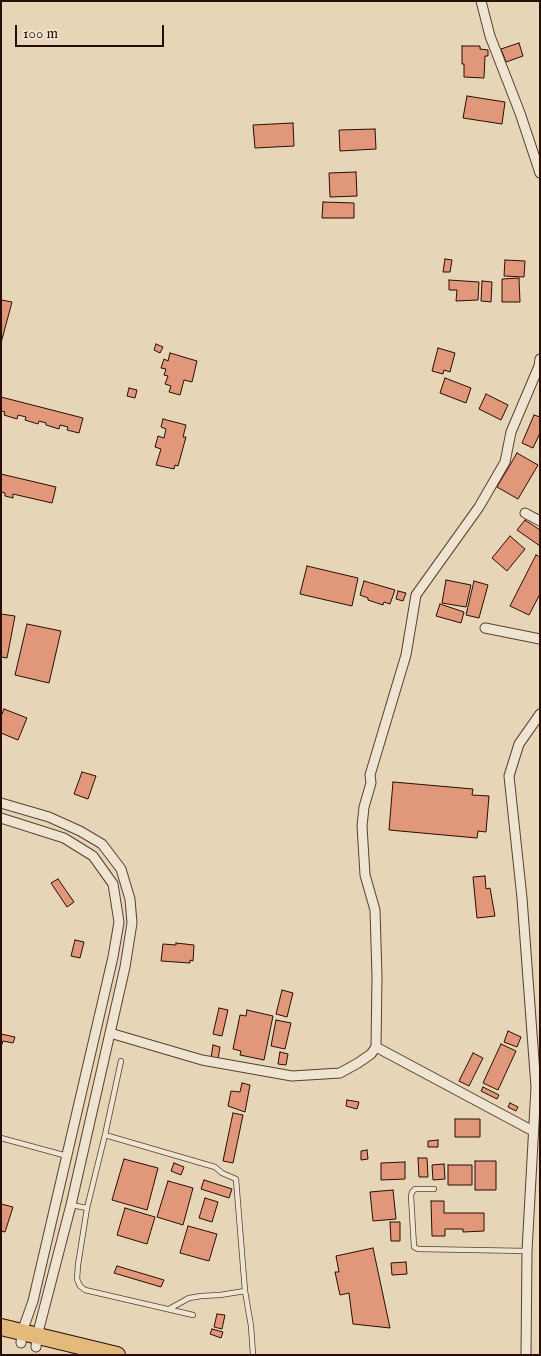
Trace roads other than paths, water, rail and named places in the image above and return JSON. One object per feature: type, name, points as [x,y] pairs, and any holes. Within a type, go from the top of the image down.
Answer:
[{"type":"highway","points":[[1,1327],[68,1355]]},
{"type":"highway","points":[[1,1338],[29,1340],[117,1355]]},
{"type":"street","points":[[481,1],[490,36],[520,113],[540,173]]},
{"type":"street","points":[[110,1033],[202,1060],[292,1076],[340,1072],[358,1064],[371,1054],[376,1047],[377,977],[375,910],[366,875],[362,826],[364,807],[369,793],[372,765],[406,655],[416,595],[479,506],[505,462],[511,432],[539,366],[540,359]]},
{"type":"street","points":[[525,512],[540,522]]},
{"type":"street","points":[[485,628],[540,639]]},
{"type":"street","points":[[526,1355],[527,1251],[533,1131],[538,1085],[522,898],[509,776],[519,744],[540,714]]},
{"type":"street","points":[[1,803],[49,817],[80,831],[102,844],[121,869],[130,899],[132,923],[125,967],[71,1205],[29,1340]]},
{"type":"street","points":[[1,818],[64,838],[93,856],[113,884],[119,922],[115,948],[33,1301],[29,1340]]},
{"type":"street","points":[[376,1047],[533,1131]]},
{"type":"lane","points":[[122,1061],[106,1135],[87,1208],[77,1279],[80,1286],[85,1290],[193,1314]]},
{"type":"lane","points":[[106,1135],[215,1167],[222,1173],[236,1179],[245,1291],[251,1326],[253,1355]]},
{"type":"lane","points":[[1,1138],[67,1156]]},
{"type":"lane","points":[[434,1189],[415,1189],[412,1192],[411,1206],[414,1247],[418,1249],[527,1251]]},
{"type":"lane","points":[[71,1205],[87,1208]]},
{"type":"lane","points":[[169,1309],[189,1298],[220,1296],[245,1291]]}]
